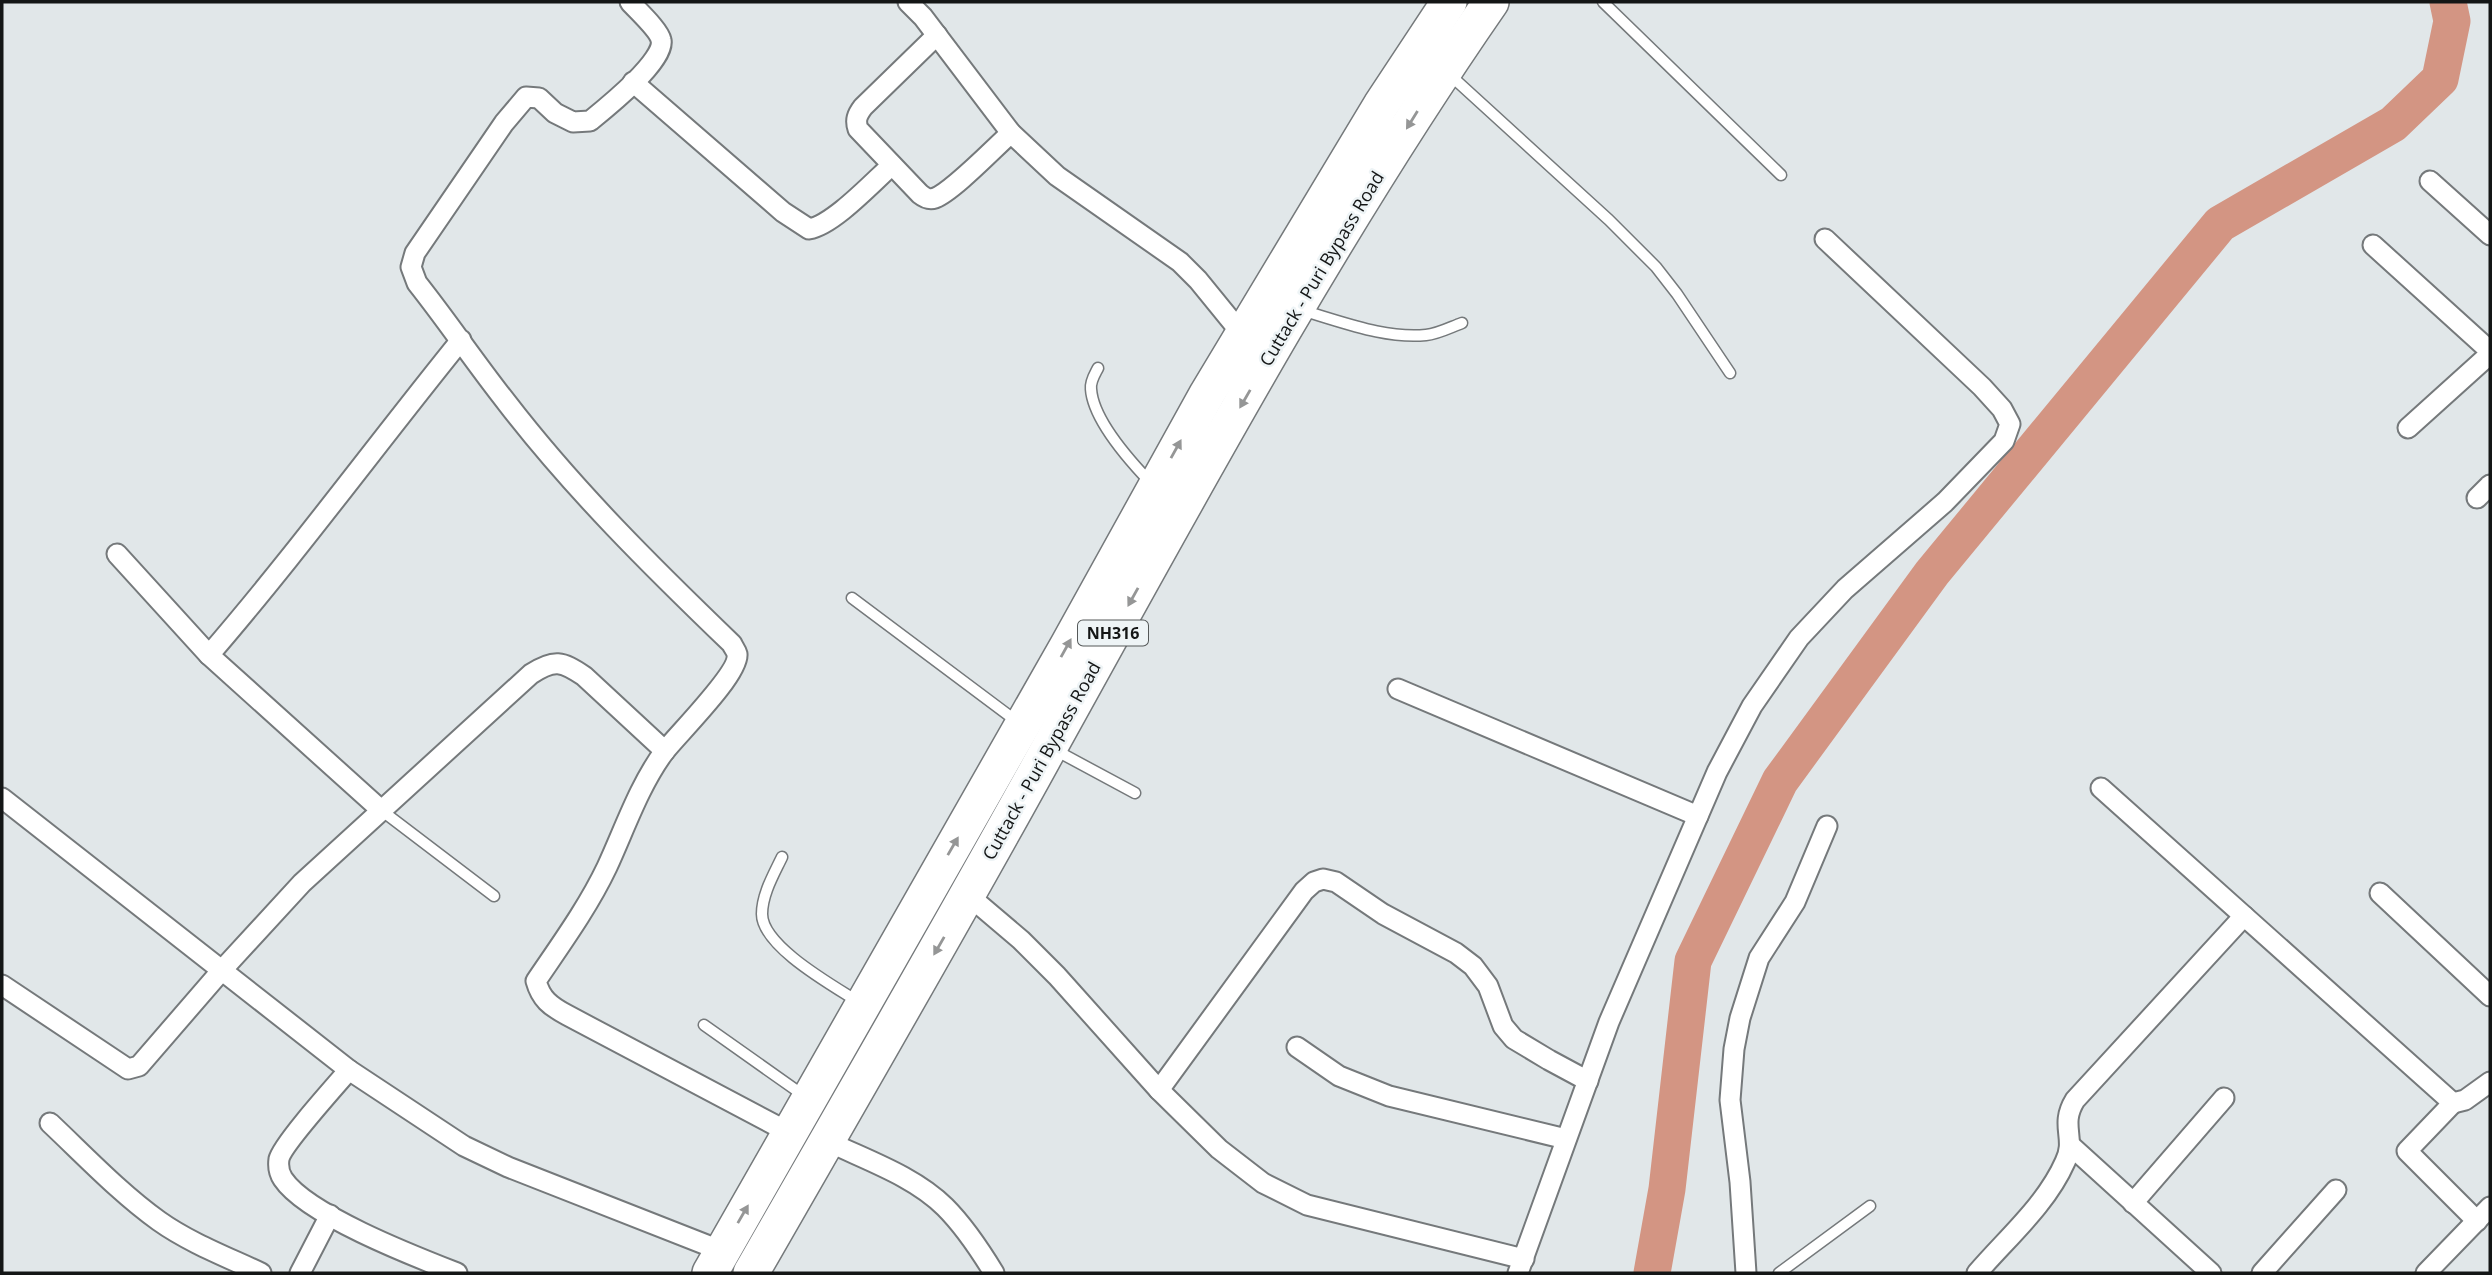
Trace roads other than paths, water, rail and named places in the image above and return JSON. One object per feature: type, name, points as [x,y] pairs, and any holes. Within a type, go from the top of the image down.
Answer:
[{"type":"highway","name":"Cuttack - Puri Bypass Road","points":[[716,1262],[1242,334],[1366,128],[1449,2]]},
{"type":"highway","name":"Cuttack - Puri Bypass Road","points":[[751,1273],[968,895],[1143,578],[1297,309],[1444,69],[1491,2]]},
{"type":"street","points":[[630,2],[661,37],[662,48],[654,62],[590,121],[573,122],[555,113],[539,98],[526,97],[504,123],[415,253],[411,267],[417,284],[507,403],[562,470],[679,594],[732,644],[737,654],[735,665],[727,679],[665,751],[640,793],[606,870],[536,981],[539,995],[566,1015],[790,1133]]},
{"type":"street","points":[[908,2],[937,35],[1011,133],[1058,176],[1180,262],[1242,334]]},
{"type":"street","points":[[937,35],[858,114],[858,129],[926,199],[933,199],[948,190],[1011,133]]},
{"type":"street","points":[[633,82],[783,212],[809,229],[820,227],[833,217],[892,165]]},
{"type":"street","points":[[2430,181],[2490,235]]},
{"type":"street","points":[[968,895],[1048,967],[1159,1090],[1219,1149],[1263,1183],[1307,1205],[1521,1266],[1609,1022],[1717,772],[1752,706],[1799,638],[1844,589],[1945,502],[2004,441],[2010,424],[2002,409],[1982,387],[1825,239]]},
{"type":"street","points":[[2373,245],[2490,352],[2408,428]]},
{"type":"street","points":[[209,655],[288,561],[461,340]]},
{"type":"street","points":[[117,554],[209,655],[381,810]]},
{"type":"street","points":[[2,985],[128,1069],[139,1066],[302,883],[531,674],[544,666],[557,663],[569,666],[584,676],[665,751]]},
{"type":"street","points":[[1398,689],[1698,816]]},
{"type":"street","points":[[2101,788],[2453,1103]]},
{"type":"street","points":[[2,797],[349,1070],[464,1146],[716,1262]]},
{"type":"street","points":[[1746,1273],[1740,1182],[1730,1100],[1734,1049],[1740,1018],[1759,958],[1795,902],[1827,826]]},
{"type":"street","points":[[1159,1090],[1304,891],[1314,882],[1323,879],[1336,882],[1382,914],[1456,953],[1474,966],[1488,986],[1503,1026],[1514,1039],[1588,1081]]},
{"type":"street","points":[[2380,893],[2490,996]]},
{"type":"street","points":[[1977,1273],[2040,1202],[2066,1161],[2070,1145],[2067,1113],[2075,1100],[2244,916]]},
{"type":"street","points":[[1297,1047],[1339,1076],[1389,1096],[1566,1139]]},
{"type":"street","points":[[349,1070],[279,1157],[279,1172],[298,1194],[330,1216],[416,1257],[457,1273]]},
{"type":"street","points":[[2431,1272],[2484,1214],[2407,1151],[2453,1103],[2465,1100],[2490,1082]]},
{"type":"street","points":[[2133,1203],[2224,1098]]},
{"type":"street","points":[[50,1123],[160,1222],[261,1273]]},
{"type":"street","points":[[827,1141],[922,1189],[944,1206],[964,1227],[994,1273]]},
{"type":"street","points":[[2070,1145],[2211,1273]]},
{"type":"street","points":[[2262,1273],[2336,1190]]},
{"type":"street","points":[[300,1273],[330,1216]]},
{"type":"lane","points":[[1603,2],[1781,175]]},
{"type":"lane","points":[[1444,69],[1609,220],[1656,267],[1677,293],[1730,373]]},
{"type":"lane","points":[[1297,309],[1402,335],[1429,335],[1462,323]]},
{"type":"lane","points":[[1098,368],[1092,379],[1091,389],[1106,427],[1125,457],[1155,488]]},
{"type":"lane","points":[[852,598],[1022,725]]},
{"type":"lane","points":[[1050,747],[1135,793]]},
{"type":"lane","points":[[381,810],[494,897]]},
{"type":"lane","points":[[782,857],[763,901],[762,917],[769,933],[813,973],[863,1005]]},
{"type":"lane","points":[[705,1025],[809,1099]]},
{"type":"lane","points":[[1779,1273],[1870,1206]]},
{"type":"waterway","points":[[1652,1273],[1667,1189],[1693,961],[1780,781],[1932,573],[2220,224],[2393,124],[2440,79],[2452,21],[2448,2]]}]
